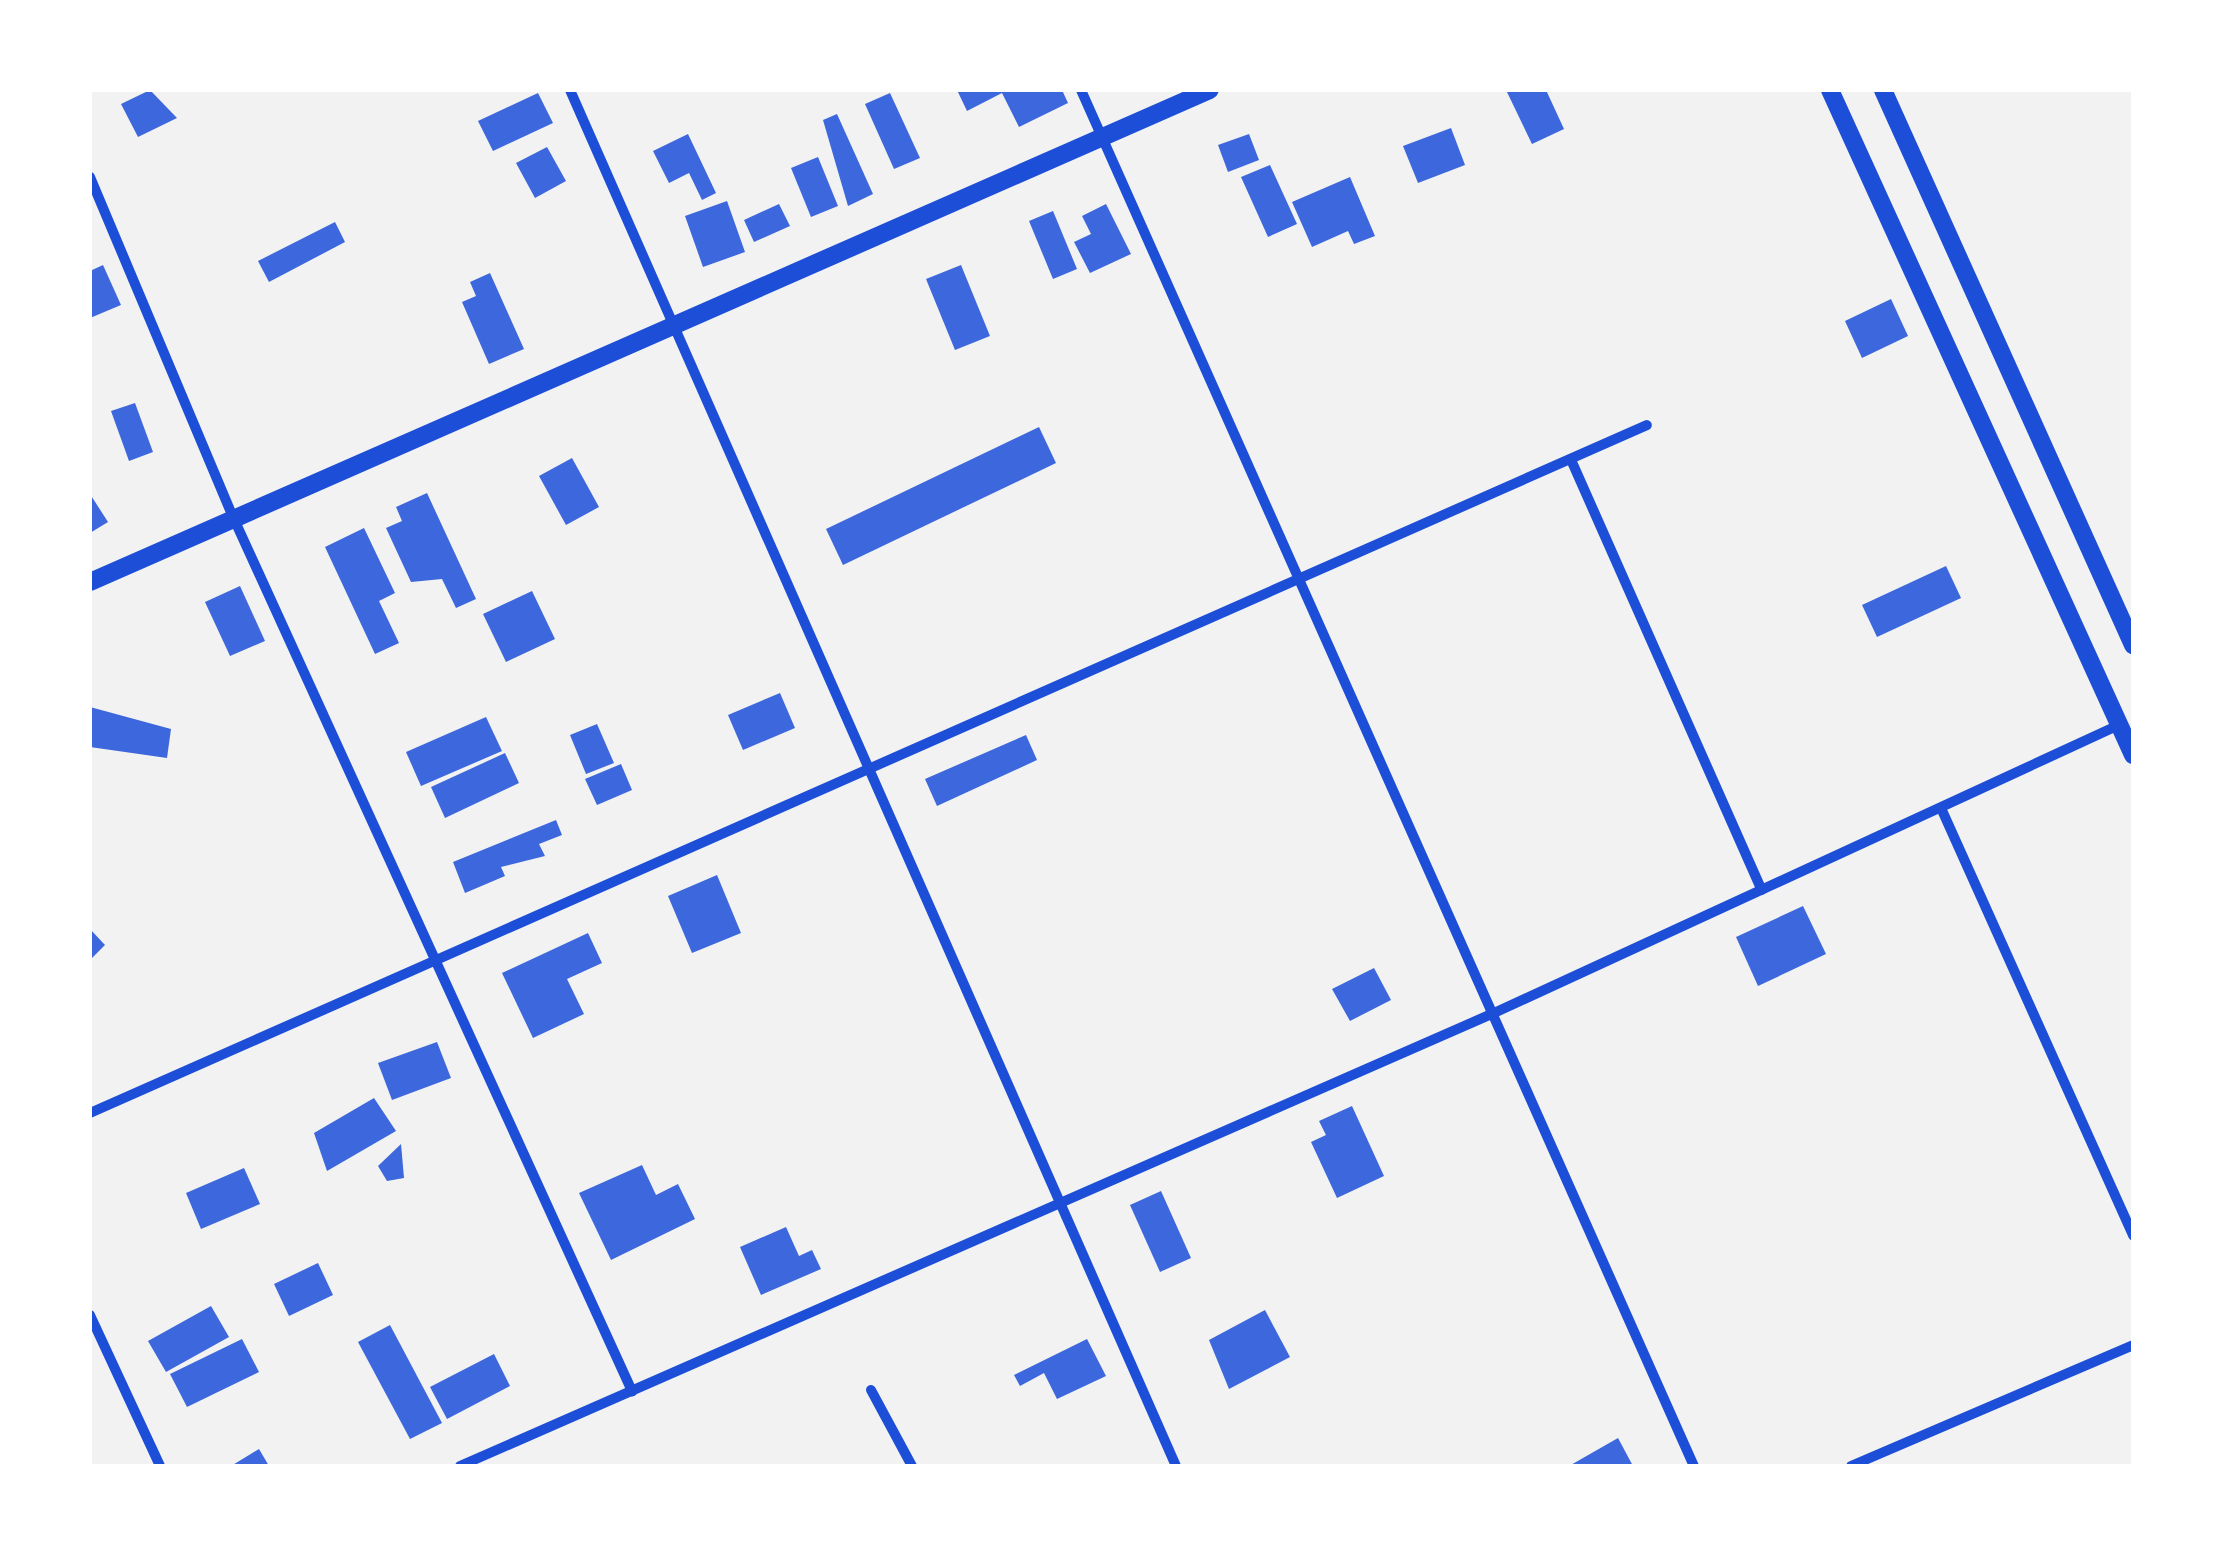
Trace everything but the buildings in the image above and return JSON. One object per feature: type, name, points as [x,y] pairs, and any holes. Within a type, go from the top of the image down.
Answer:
[{"type":"street","points":[[570,90],[1176,1466]]},
{"type":"street","points":[[1081,90],[1694,1466]]},
{"type":"street","points":[[90,582],[1210,90]]},
{"type":"street","points":[[1830,90],[2133,755]]},
{"type":"street","points":[[1884,90],[2133,645]]},
{"type":"street","points":[[90,177],[234,518],[632,1392]]},
{"type":"street","points":[[90,1113],[436,958],[1304,584],[1647,425]]},
{"type":"street","points":[[1572,462],[1762,890]]},
{"type":"street","points":[[460,1466],[1494,1013],[2119,725]]},
{"type":"street","points":[[1941,808],[2133,1236]]},
{"type":"street","points":[[90,1315],[160,1466]]},
{"type":"street","points":[[1852,1466],[2133,1345]]},
{"type":"street","points":[[871,1390],[912,1466]]}]
